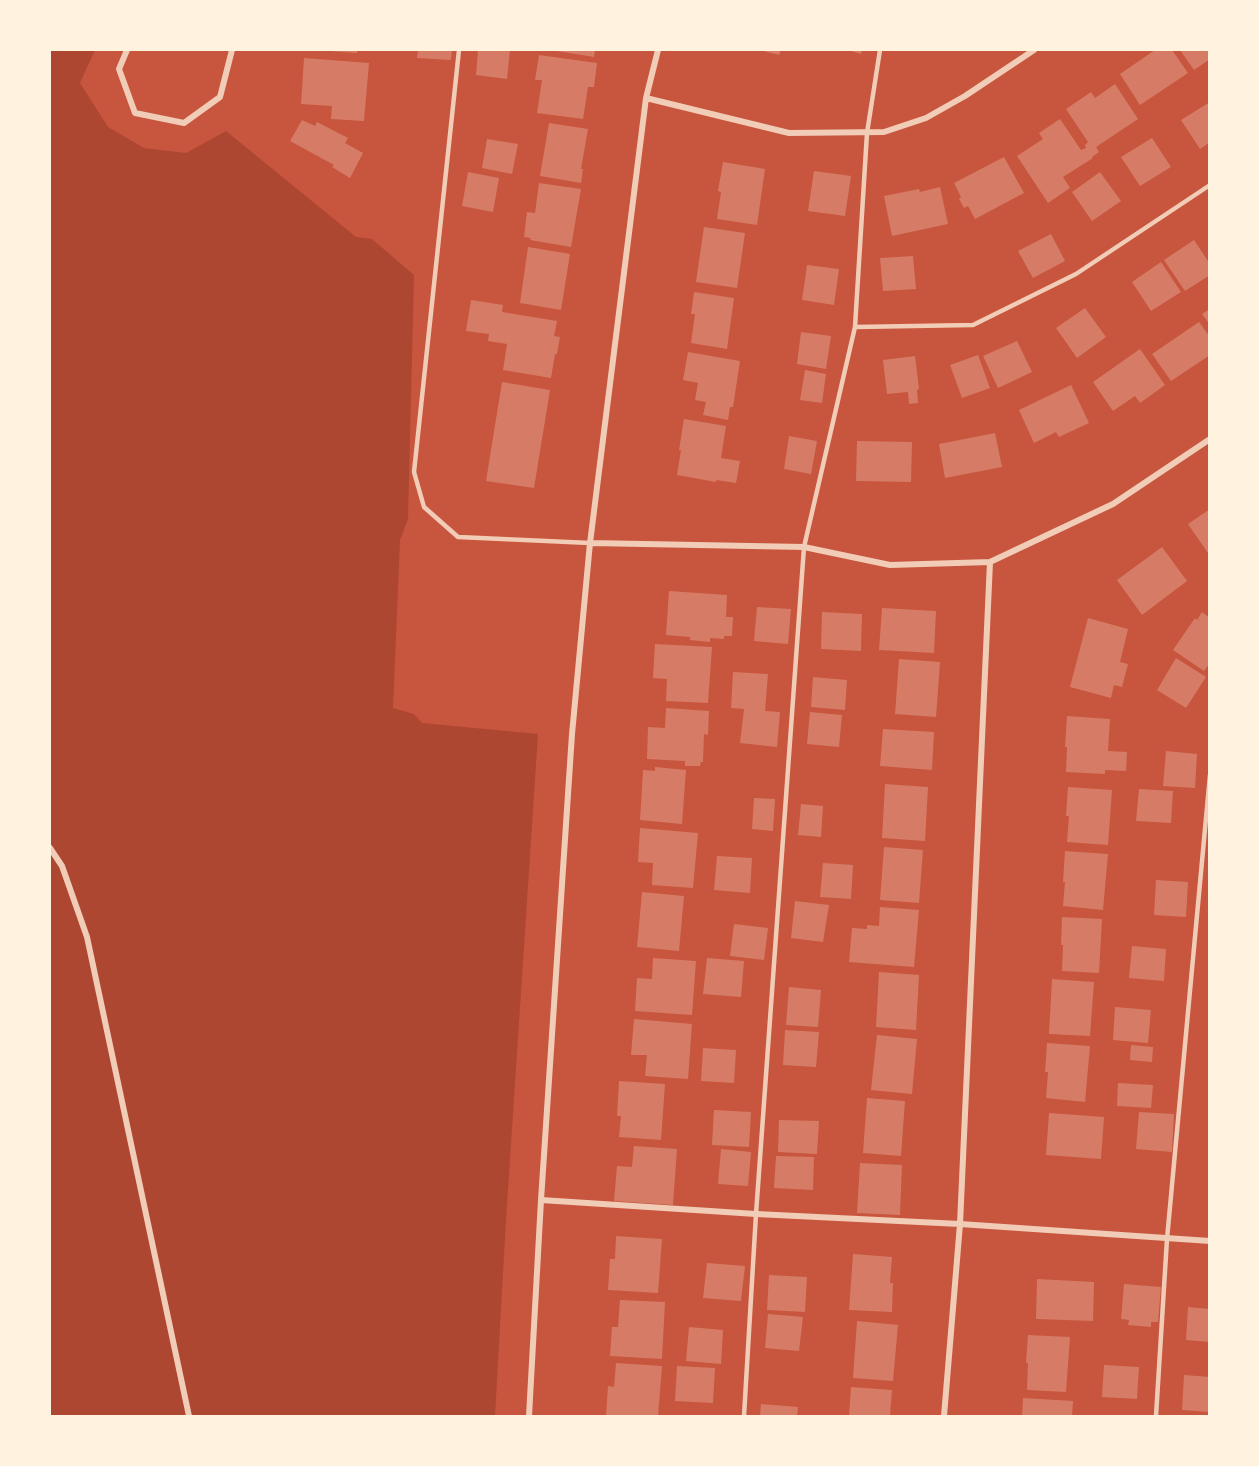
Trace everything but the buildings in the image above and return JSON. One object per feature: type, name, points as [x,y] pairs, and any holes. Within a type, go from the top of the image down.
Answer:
[{"type":"street","points":[[127,50],[119,69],[135,113],[184,123],[220,97],[232,50]]},
{"type":"street","points":[[529,1416],[540,1200],[572,734],[590,543],[646,98],[658,50]]},
{"type":"street","points":[[646,98],[789,133],[884,132],[926,118],[965,96],[1034,50]]},
{"type":"street","points":[[590,543],[804,547],[890,565],[990,562],[1113,504],[1209,439]]},
{"type":"street","points":[[944,1416],[960,1224],[990,562]]},
{"type":"street","points":[[50,849],[62,866],[87,938],[189,1416]]},
{"type":"street","points":[[540,1200],[1209,1241]]},
{"type":"lane","points":[[459,50],[414,472],[424,507],[458,537],[590,543]]},
{"type":"lane","points":[[744,1416],[756,1214],[804,547],[855,327],[867,133],[880,50]]},
{"type":"lane","points":[[855,327],[973,325],[1076,274],[1209,185]]},
{"type":"lane","points":[[1156,1416],[1167,1239],[1209,775]]},
{"type":"shaded area","points":[[50,50],[95,50],[80,83],[108,127],[144,148],[186,153],[226,131],[356,237],[372,239],[414,275],[408,519],[400,540],[393,708],[414,714],[422,723],[538,734],[495,1416],[50,1416]]}]
